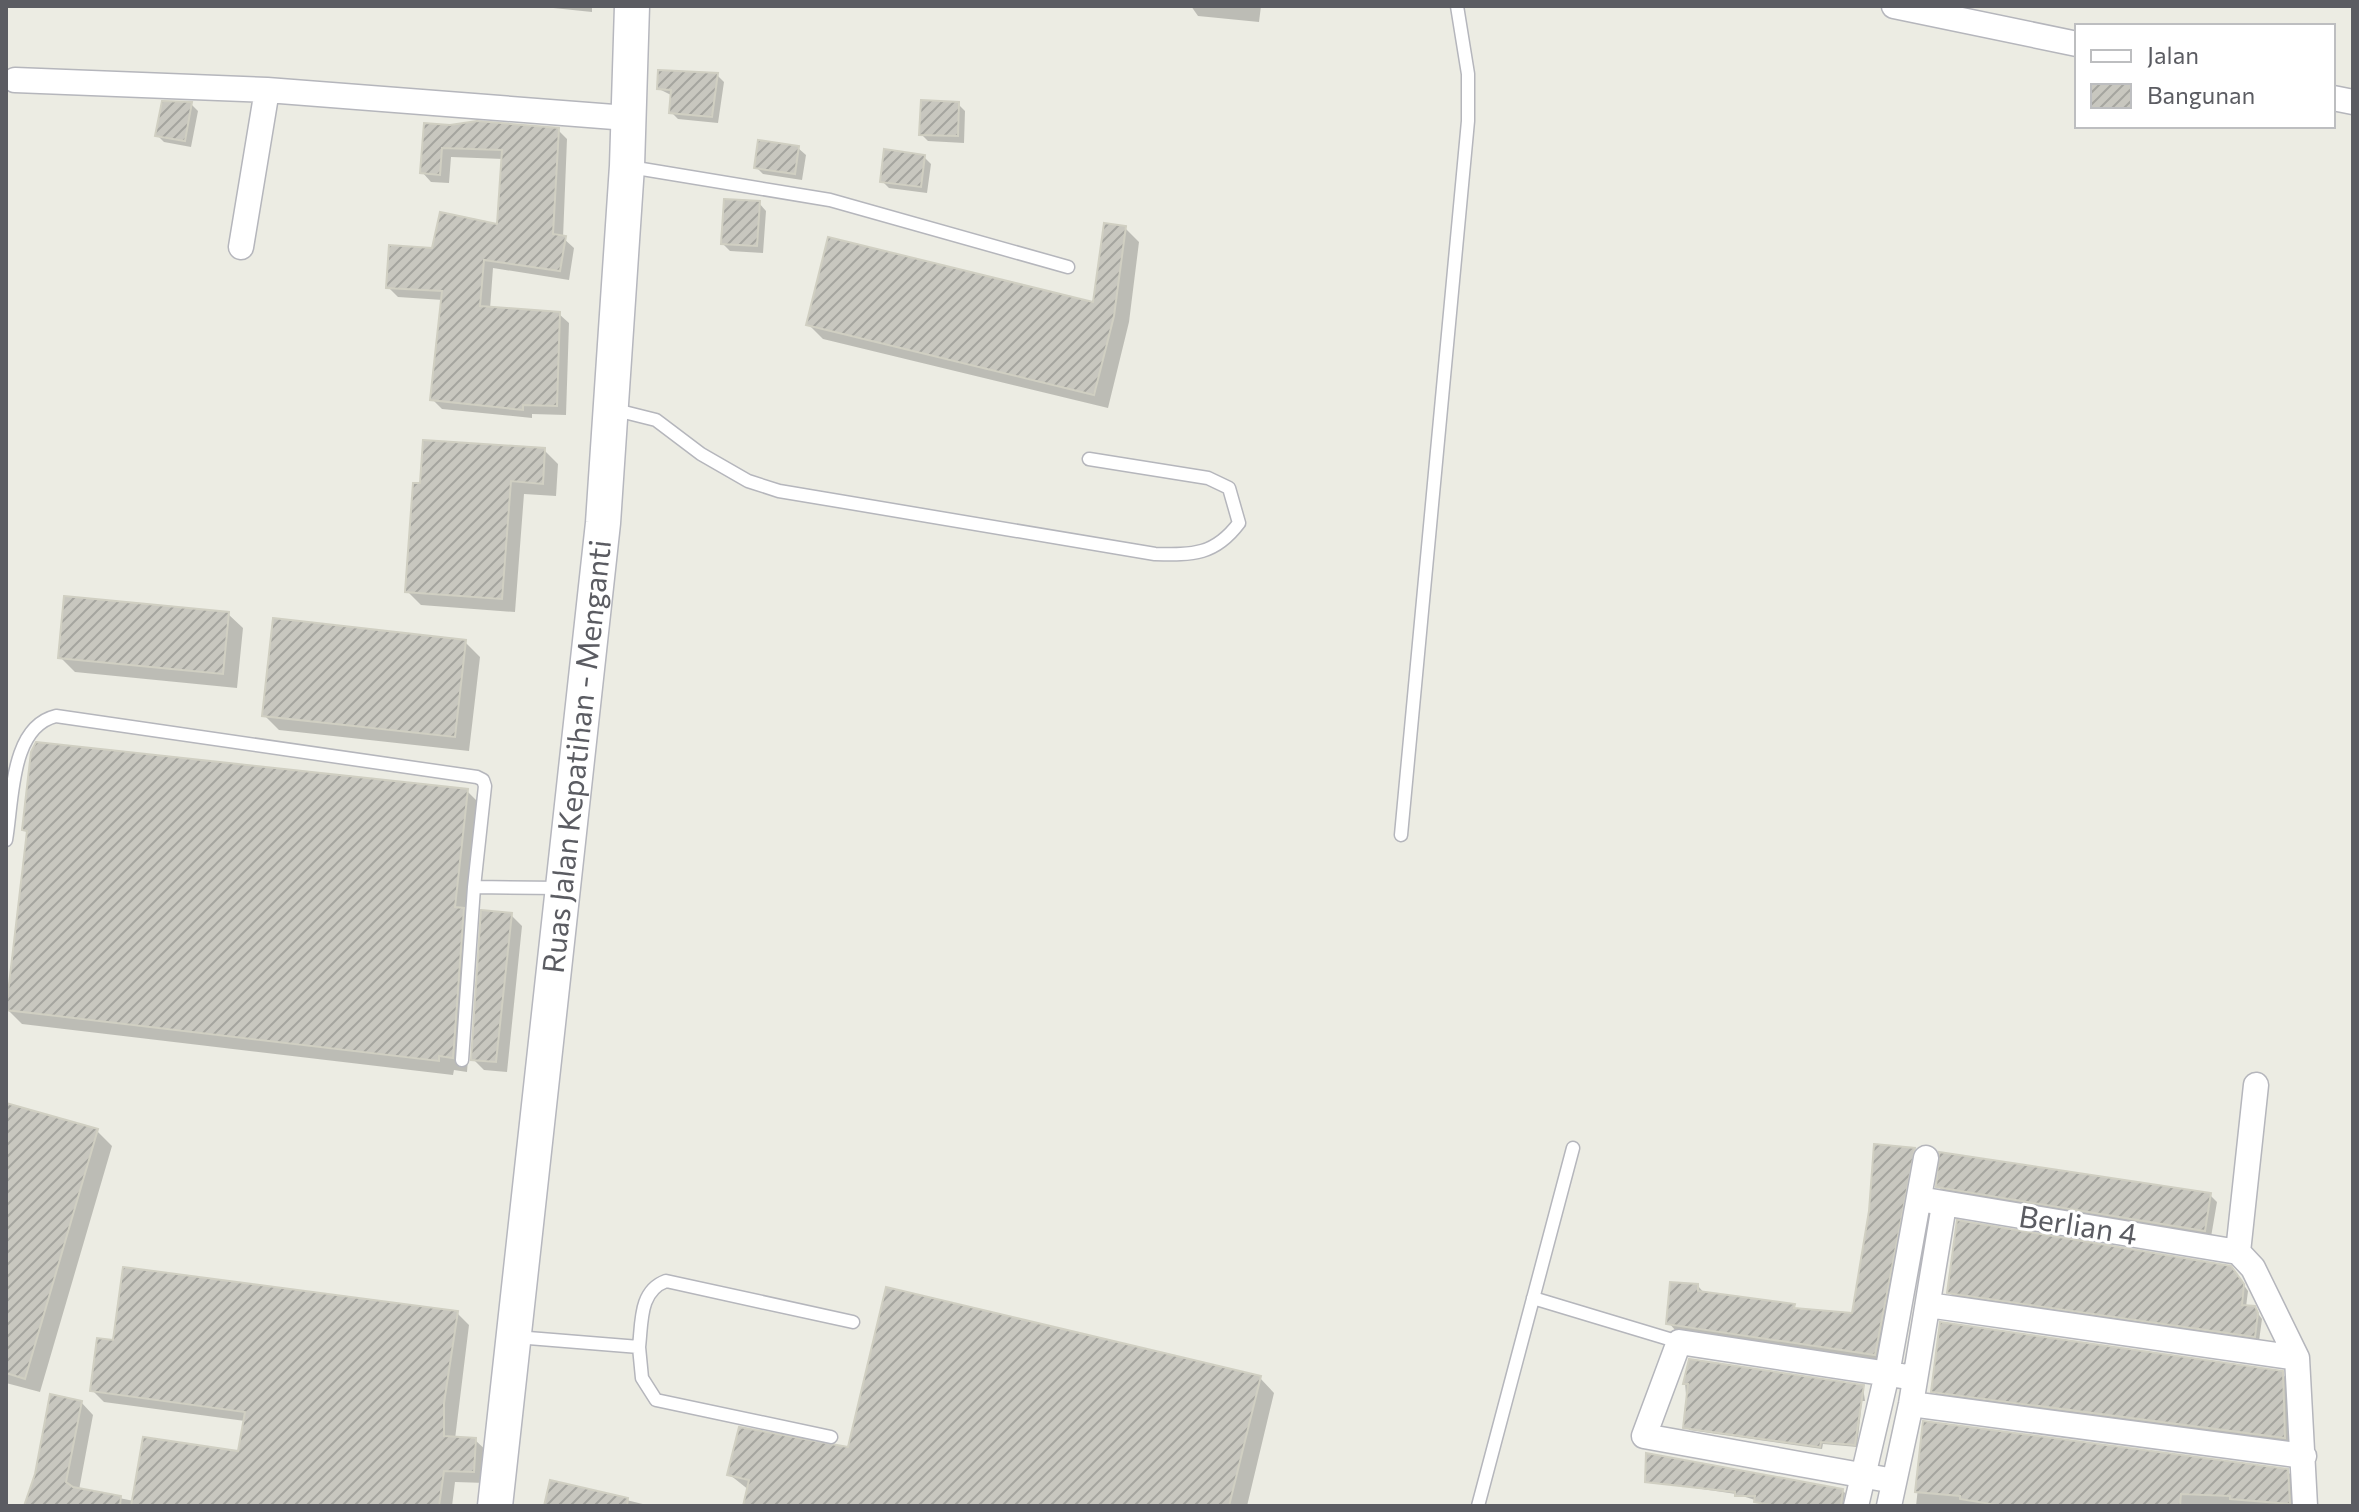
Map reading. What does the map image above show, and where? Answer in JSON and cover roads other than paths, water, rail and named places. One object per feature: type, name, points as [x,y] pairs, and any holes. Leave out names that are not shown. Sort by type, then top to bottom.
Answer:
[{"type":"main road","name":"Ruas Jalan Kepatihan - Menganti","points":[[495,1506],[603,523],[627,166],[632,6]]},
{"type":"street","points":[[1894,6],[1934,10],[2075,44]]},
{"type":"street","points":[[15,80],[267,90],[627,118]]},
{"type":"street","points":[[241,247],[267,90]]},
{"type":"street","points":[[2256,1085],[2238,1252],[2253,1268],[2297,1358],[2305,1506]]},
{"type":"street","points":[[1856,1506],[1887,1374],[1926,1158]]},
{"type":"street","name":"Berlian 4","points":[[1919,1199],[2238,1252]]},
{"type":"street","points":[[1889,1506],[1911,1404],[1944,1205]]},
{"type":"street","points":[[1928,1305],[2297,1358]]},
{"type":"street","points":[[1894,1481],[1644,1436],[1679,1342],[1915,1378]]},
{"type":"street","points":[[1911,1404],[2304,1456]]},
{"type":"lane","points":[[1401,835],[1468,121],[1468,74],[1457,6]]},
{"type":"lane","points":[[627,166],[830,200],[1068,267]]},
{"type":"lane","points":[[609,408],[656,420],[701,454],[748,481],[779,491],[1155,554],[1208,550],[1225,542],[1239,523],[1229,488],[1208,478],[1089,459]]},
{"type":"lane","points":[[6,840],[22,748],[29,730],[41,720],[56,716],[477,777],[483,780],[485,786],[474,887],[462,1060]]},
{"type":"lane","points":[[474,887],[562,888]]},
{"type":"lane","points":[[1478,1506],[1573,1148]]},
{"type":"lane","points":[[831,1437],[656,1400],[642,1378],[639,1347],[647,1295],[654,1285],[666,1281],[853,1322]]},
{"type":"lane","points":[[1533,1298],[1679,1342]]},
{"type":"lane","points":[[513,1337],[639,1347]]}]
